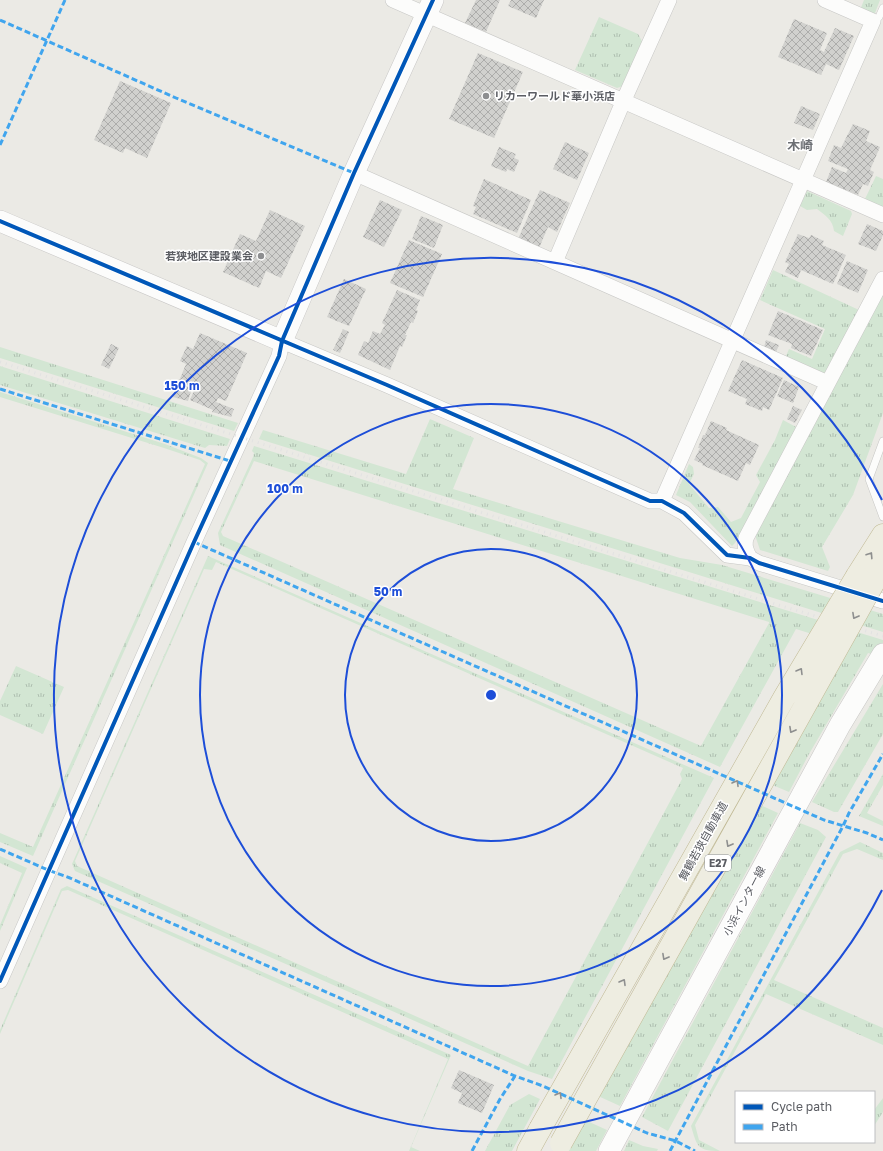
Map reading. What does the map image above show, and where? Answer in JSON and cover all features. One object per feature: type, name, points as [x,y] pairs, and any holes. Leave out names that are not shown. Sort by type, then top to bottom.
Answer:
[{"type":"highway","name":"舞鶴若狭自動車道","points":[[557,1151],[874,581],[883,535]]},
{"type":"highway","name":"舞鶴若狭自動車道","points":[[528,1151],[784,698],[874,581]]},
{"type":"street","points":[[393,0],[430,7],[624,102],[883,215]]},
{"type":"street","points":[[555,262],[669,0]]},
{"type":"street","points":[[662,501],[873,21],[825,0]]},
{"type":"street","points":[[0,981],[278,356],[282,341],[354,173],[430,7]]},
{"type":"street","points":[[354,173],[828,383]]},
{"type":"street","points":[[0,221],[394,388],[650,501],[662,501],[684,513],[727,555],[750,558],[759,563],[874,581]]},
{"type":"street","points":[[750,558],[746,551],[746,538],[883,279]]},
{"type":"street","name":"小浜インター線","points":[[609,1151],[840,725],[883,654]]},
{"type":"lane","points":[[873,21],[879,17],[883,8]]},
{"type":"lane","points":[[883,441],[869,479],[883,517]]},
{"type":"green space","points":[[864,0],[880,0],[875,13],[870,14],[860,10]]},
{"type":"green space","points":[[599,17],[638,34],[643,43],[623,86],[617,88],[575,70]]},
{"type":"green space","points":[[876,176],[883,179],[883,207],[865,199]]},
{"type":"green space","points":[[807,191],[851,211],[852,214],[843,236],[834,231],[830,221],[817,209],[807,210],[800,206]]},
{"type":"green space","points":[[773,270],[859,310],[826,372],[823,373],[786,356],[789,349],[812,359],[825,329],[760,300]]},
{"type":"green space","points":[[883,293],[883,413],[853,495],[822,547],[830,567],[828,571],[760,550],[755,535]]},
{"type":"green space","points":[[0,347],[238,423],[234,431],[0,358]]},
{"type":"green space","points":[[0,366],[230,439],[227,446],[209,445],[205,448],[0,385]]},
{"type":"green space","points":[[0,392],[165,444],[201,458],[208,463],[33,856],[0,842],[0,833],[33,847],[205,464],[200,460],[164,448],[0,397]]},
{"type":"green space","points":[[430,419],[474,438],[453,489],[680,558],[722,565],[883,614],[883,632],[259,439],[263,430],[406,474]]},
{"type":"green space","points":[[783,420],[798,428],[732,546],[690,502],[676,495],[689,464],[693,467],[694,474],[689,484],[709,508],[718,507],[731,522],[741,518],[760,482],[756,475],[775,440]]},
{"type":"green space","points":[[254,446],[883,640],[883,657],[868,653],[809,754],[789,792],[770,784],[847,645],[796,629],[720,767],[220,545],[218,533],[253,457],[254,453],[252,451]],"holes":[[[254,461],[769,622],[701,746],[223,536],[221,532]]]},
{"type":"green space","points":[[208,556],[714,778],[552,1079],[528,1071],[75,871],[72,864]],"holes":[[[216,562],[683,768],[680,774],[682,779],[528,1066],[77,866],[75,861],[204,569],[212,570]]]},
{"type":"green space","points":[[16,666],[64,687],[43,734],[0,715],[0,701]]},
{"type":"green space","points":[[883,684],[883,734],[838,812],[834,812],[812,802]]},
{"type":"green space","points":[[883,774],[883,785],[867,813],[883,821],[883,826],[859,816]]},
{"type":"green space","points":[[758,804],[778,813],[620,1106],[598,1096]]},
{"type":"green space","points":[[800,823],[818,830],[826,837],[668,1131],[642,1117]]},
{"type":"green space","points":[[860,842],[883,853],[883,860],[857,849],[843,854],[774,980],[883,1028],[883,1045],[766,994],[695,1125],[699,1140],[720,1151],[712,1151],[702,1148],[697,1143],[691,1126],[840,852]]},
{"type":"green space","points":[[0,856],[27,868],[0,931],[0,925],[22,873],[0,863]]},
{"type":"green space","points":[[67,886],[451,1055],[411,1147],[420,1151],[409,1151],[448,1059],[68,890],[62,891],[0,1034],[0,1030],[61,889]]},
{"type":"green space","points":[[529,1094],[540,1099],[512,1151],[485,1151],[510,1105]]},
{"type":"green space","points":[[883,1098],[883,1112],[875,1124],[875,1109]]},
{"type":"green space","points":[[585,1120],[607,1130],[596,1151],[568,1151]]},
{"type":"green space","points":[[629,1140],[643,1146],[658,1149],[657,1151],[624,1151]]},
{"type":"building","points":[[476,0],[500,0],[486,32],[465,23]]},
{"type":"building","points":[[511,0],[544,0],[536,18],[508,6]]},
{"type":"building","points":[[794,19],[827,33],[820,50],[824,52],[835,28],[854,36],[839,70],[826,64],[821,75],[778,57]]},
{"type":"building","name":"リカーワールド華小浜店","points":[[478,53],[523,72],[494,138],[449,119]]},
{"type":"building","points":[[120,81],[171,103],[147,158],[125,148],[123,153],[94,140]]},
{"type":"building","points":[[801,106],[820,114],[813,130],[794,123]]},
{"type":"building","points":[[853,124],[870,131],[866,141],[880,147],[870,170],[874,172],[868,186],[863,184],[858,195],[826,182],[832,167],[846,173],[848,169],[828,161],[834,145],[841,148]]},
{"type":"building","points":[[565,142],[589,153],[577,180],[553,169]]},
{"type":"building","points":[[499,147],[516,154],[514,158],[519,160],[514,172],[507,169],[506,172],[491,166]]},
{"type":"building","points":[[484,179],[531,200],[517,233],[473,214],[476,207],[473,206]]},
{"type":"building","points":[[540,190],[570,203],[557,232],[548,227],[539,248],[518,239]]},
{"type":"building","points":[[380,200],[402,210],[384,247],[363,237]]},
{"type":"building","name":"若狭地区建設業会","points":[[270,210],[305,226],[281,278],[266,271],[259,288],[223,272],[240,234],[256,241]]},
{"type":"building","points":[[421,216],[443,225],[434,248],[412,239]]},
{"type":"building","points":[[867,224],[883,231],[883,235],[876,251],[858,244]]},
{"type":"building","points":[[798,234],[809,238],[811,235],[824,241],[822,245],[846,255],[833,284],[801,270],[798,278],[785,272],[789,264],[785,262]]},
{"type":"building","points":[[409,240],[442,254],[423,297],[390,283]]},
{"type":"building","points":[[847,261],[868,270],[858,293],[837,284]]},
{"type":"building","points":[[344,279],[366,289],[349,326],[327,317]]},
{"type":"building","points":[[397,290],[420,300],[416,310],[418,311],[413,323],[411,322],[405,335],[407,335],[402,347],[400,346],[390,370],[358,355],[364,341],[368,343],[373,331],[380,334],[385,325],[382,323]]},
{"type":"building","points":[[778,311],[823,330],[811,356],[791,348],[792,344],[768,335]]},
{"type":"building","points":[[343,329],[349,332],[340,353],[333,350]]},
{"type":"building","points":[[200,333],[247,353],[226,401],[218,398],[216,402],[234,409],[231,417],[212,412],[213,410],[190,400],[195,388],[179,381],[186,364],[180,361],[187,346],[193,349]]},
{"type":"building","points":[[766,340],[779,345],[776,352],[764,347]]},
{"type":"building","points":[[111,344],[119,348],[109,369],[101,365]]},
{"type":"building","points":[[742,360],[783,378],[769,410],[763,407],[762,411],[745,404],[747,399],[728,391]]},
{"type":"building","points":[[784,380],[799,387],[793,403],[777,396]]},
{"type":"building","points":[[177,383],[192,388],[188,401],[173,397]]},
{"type":"building","points":[[793,406],[802,410],[795,423],[787,419]]},
{"type":"building","points":[[711,421],[727,428],[726,430],[759,445],[750,465],[746,463],[738,481],[694,460],[700,448],[698,448],[703,435],[705,435]]},
{"type":"building","points":[[459,1070],[494,1085],[482,1113],[458,1103],[462,1093],[451,1088]]},
{"type":"railway","points":[[0,362],[778,605],[883,636]]},
{"type":"marked path","points":[[0,145],[65,0]]},
{"type":"marked path","points":[[0,20],[176,98],[354,173]]},
{"type":"marked path","points":[[0,389],[230,461]]},
{"type":"marked path","points":[[194,542],[824,820],[867,833],[883,840]]},
{"type":"marked path","points":[[670,1151],[849,813],[883,754]]},
{"type":"marked path","points":[[0,849],[70,878],[515,1076],[543,1086],[647,1133],[676,1141],[695,1151]]},
{"type":"marked path","points":[[472,1151],[500,1099],[515,1076]]},
{"type":"cycle path","points":[[0,981],[194,542],[279,356],[282,341],[354,173],[433,0]]},
{"type":"cycle path","points":[[0,221],[387,385],[650,501],[662,501],[684,513],[727,555],[750,558],[759,563],[883,601]]},
{"type":"place","name":"リカーワールド華小浜店","points":[[486,96]]},
{"type":"place","name":"若狭地区建設業会","points":[[261,256]]},
{"type":"district","name":"木崎","points":[[800,145]]}]
